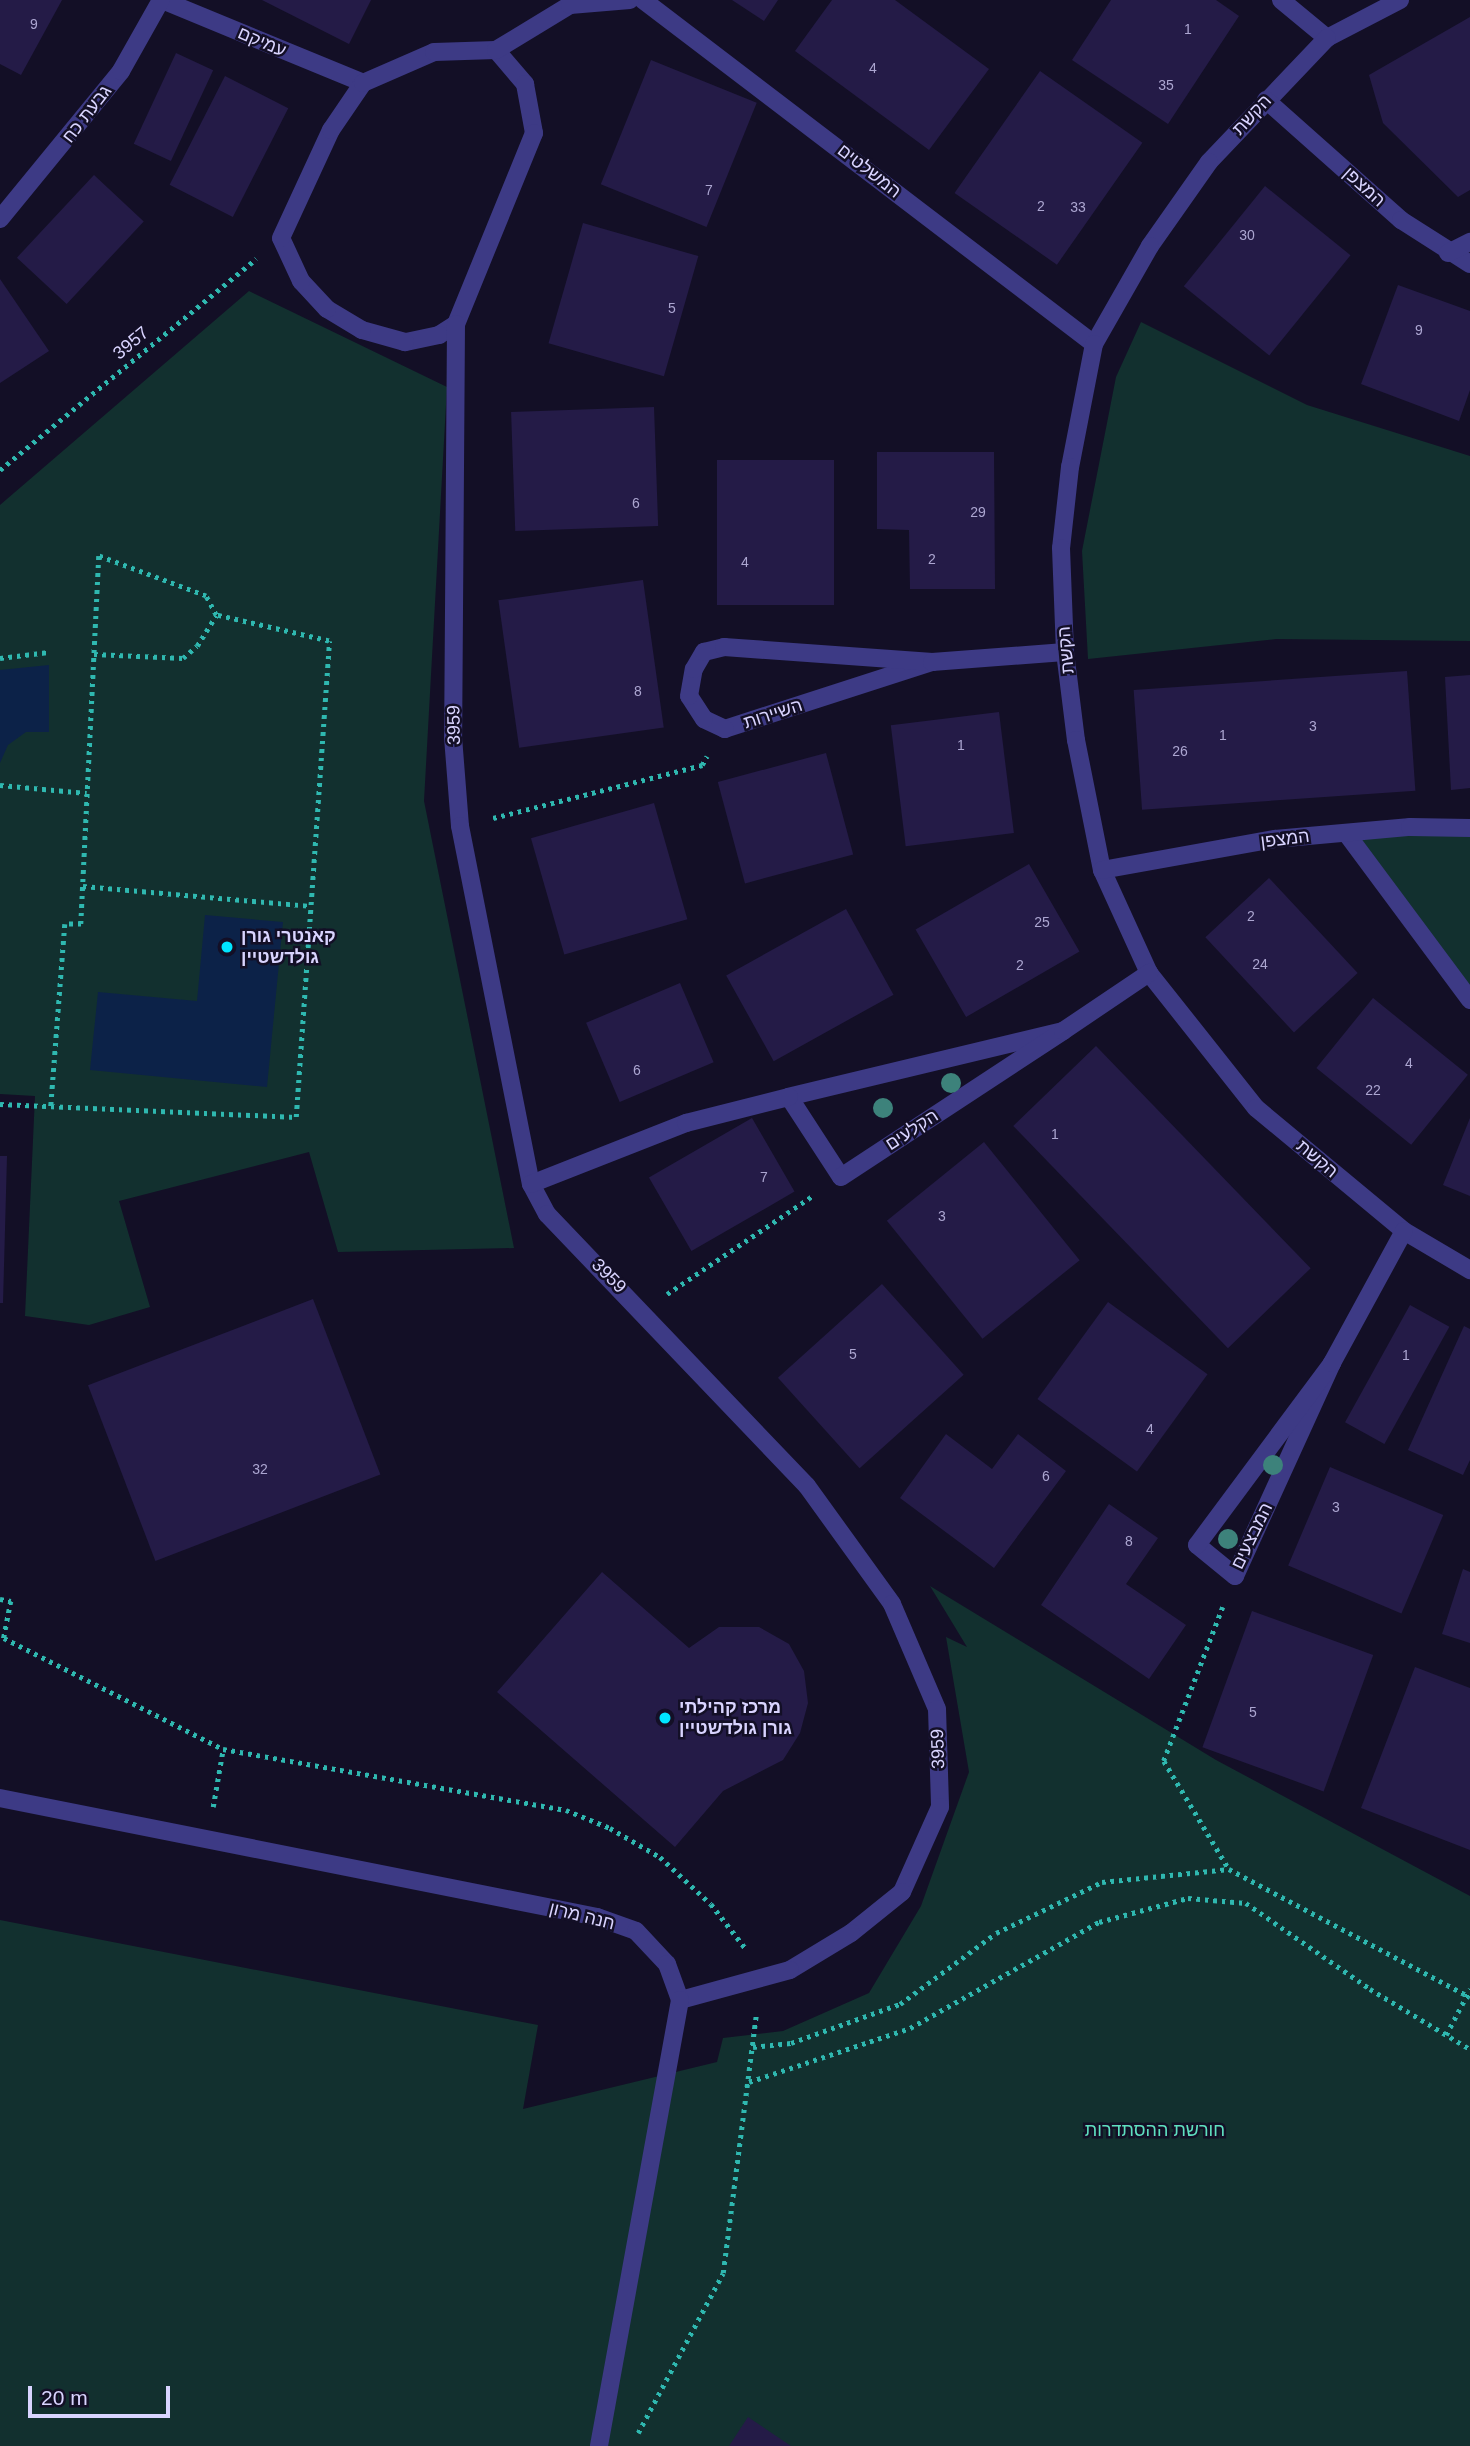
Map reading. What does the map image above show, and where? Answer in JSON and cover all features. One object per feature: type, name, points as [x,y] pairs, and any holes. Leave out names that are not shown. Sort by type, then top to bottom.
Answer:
[{"type":"street","name":"עמיקם","points":[[162,0],[363,83]]},
{"type":"street","name":"גבעת כח","points":[[0,219],[121,71],[162,0]]},
{"type":"street","points":[[496,50],[525,83],[534,133],[456,324],[439,335],[405,342],[362,330],[327,309],[301,281],[281,238],[331,130],[363,83],[434,52],[496,50],[570,5],[630,0]]},
{"type":"street","name":"המשלטים","points":[[643,0],[1094,344]]},
{"type":"street","points":[[1281,0],[1327,38]]},
{"type":"street","name":"הקשת","points":[[1400,0],[1327,38],[1266,100],[1187,194],[1150,246],[1094,344],[1070,467],[1061,548],[1065,652],[1076,740],[1102,870],[1149,973],[1256,1108],[1404,1231],[1470,1270]]},
{"type":"street","name":"המצפן","points":[[1266,100],[1401,220],[1448,253],[1470,264]]},
{"type":"street","points":[[1448,253],[1470,242]]},
{"type":"street","name":"3959","points":[[456,324],[453,737],[460,826],[531,1184],[547,1214],[643,1310],[807,1486],[891,1604],[937,1709],[940,1807],[902,1892],[851,1933],[790,1970],[680,2000]]},
{"type":"street","name":"השיירות","points":[[932,662],[725,729],[704,719],[689,696],[694,669],[704,652],[724,647],[932,662],[1065,652]]},
{"type":"street","name":"המצפן","points":[[1102,870],[1275,839],[1470,828]]},
{"type":"street","points":[[1346,833],[1470,1000]]},
{"type":"street","name":"הקלעים","points":[[841,1177],[1149,973]]},
{"type":"street","name":"הקלעים","points":[[531,1184],[686,1123],[1063,1031]]},
{"type":"street","points":[[789,1097],[841,1177]]},
{"type":"street","name":"המבצעים","points":[[1332,1363],[1197,1545],[1235,1576],[1332,1363],[1404,1231]]},
{"type":"street","name":"חנה מרון","points":[[0,1798],[597,1917],[636,1931],[667,1964],[680,2000]]},
{"type":"street","points":[[599,2446],[680,2000]]},
{"type":"path","name":"3957","points":[[0,470],[281,238]]},
{"type":"path","points":[[0,1104],[296,1117],[329,641],[216,615],[206,596],[99,556],[81,925],[65,924],[51,1106]]},
{"type":"path","points":[[94,654],[183,658],[216,615]]},
{"type":"path","points":[[0,659],[49,652]]},
{"type":"path","points":[[460,826],[702,765],[725,729]]},
{"type":"path","points":[[0,785],[87,793]]},
{"type":"path","points":[[83,886],[310,906]]},
{"type":"path","points":[[643,1310],[841,1177]]},
{"type":"path","points":[[1235,1576],[1164,1761],[1229,1869],[1468,1996]]},
{"type":"path","points":[[0,1599],[10,1601],[2,1638],[222,1749],[566,1810],[610,1828],[660,1857],[711,1904],[747,1951],[759,1978],[749,2082],[723,2273],[631,2446]]},
{"type":"path","points":[[207,1839],[222,1749]]},
{"type":"path","points":[[753,2047],[791,2043],[900,2004],[996,1933],[1102,1882],[1229,1869]]},
{"type":"path","points":[[749,2082],[910,2028],[1099,1922],[1188,1898],[1246,1903],[1470,2049]]},
{"type":"path","points":[[1446,2035],[1470,1989]]},
{"type":"green space","name":"קאנטרי גורן גולדשטיין","points":[[249,291],[447,387],[424,801],[514,1248],[338,1252],[309,1152],[119,1201],[150,1307],[89,1325],[25,1316],[35,1096],[0,1094],[0,505]]},
{"type":"green space","points":[[1141,322],[1307,405],[1470,456],[1470,641],[1276,639],[1088,659],[1082,551],[1116,377]]},
{"type":"green space","points":[[1470,828],[1470,1000],[1346,833]]},
{"type":"green space","name":"חורשת ההסתדרות","points":[[930,1586],[1216,1760],[1470,1896],[1470,2446],[0,2446],[0,1920],[538,2025],[523,2109],[717,2062],[723,2038],[783,2031],[869,1993],[921,1906],[969,1772],[946,1637],[967,1647]]},
{"type":"water","points":[[49,665],[49,732],[26,732],[8,745],[0,763],[0,670]]},
{"type":"water","points":[[205,915],[283,922],[267,1087],[90,1070],[98,992],[197,1001]]},
{"type":"building","points":[[0,0],[62,0],[21,75],[0,64]]},
{"type":"building","points":[[262,0],[371,0],[349,44]]},
{"type":"building","points":[[732,0],[778,0],[764,21]]},
{"type":"building","points":[[832,0],[895,0],[989,69],[929,150],[795,51]]},
{"type":"building","points":[[1111,0],[1216,0],[1239,16],[1168,124],[1072,60]]},
{"type":"building","points":[[1470,17],[1470,190],[1458,197],[1383,123],[1369,75]]},
{"type":"building","points":[[176,53],[213,70],[171,161],[134,144]]},
{"type":"building","points":[[651,60],[757,103],[707,227],[601,184]]},
{"type":"building","points":[[1040,71],[1142,143],[1057,265],[955,193]]},
{"type":"building","points":[[225,76],[288,108],[233,217],[170,185]]},
{"type":"building","points":[[94,175],[144,221],[67,304],[17,258]]},
{"type":"building","points":[[1265,186],[1350,255],[1269,355],[1184,286]]},
{"type":"building","points":[[583,223],[698,256],[664,376],[549,343]]},
{"type":"building","points":[[0,279],[49,351],[0,383]]},
{"type":"building","points":[[1398,285],[1470,311],[1470,390],[1459,421],[1361,384]]},
{"type":"building","points":[[654,407],[658,526],[515,531],[511,412]]},
{"type":"building","points":[[877,452],[994,452],[995,589],[910,589],[909,530],[877,529]]},
{"type":"building","points":[[717,460],[834,460],[834,605],[717,605]]},
{"type":"building","points":[[643,580],[664,728],[519,748],[498,600]]},
{"type":"building","points":[[1407,671],[1415,791],[1142,810],[1134,690]]},
{"type":"building","points":[[1470,675],[1470,788],[1451,790],[1445,677]]},
{"type":"building","points":[[999,712],[1014,833],[906,846],[891,725]]},
{"type":"building","points":[[826,753],[853,854],[745,883],[718,782]]},
{"type":"building","points":[[654,803],[687,919],[564,955],[531,838]]},
{"type":"building","points":[[1029,864],[1080,951],[966,1017],[916,930]]},
{"type":"building","points":[[1269,878],[1358,973],[1294,1032],[1205,937]]},
{"type":"building","points":[[846,909],[894,995],[774,1061],[726,975]]},
{"type":"building","points":[[680,983],[714,1062],[620,1102],[586,1023]]},
{"type":"building","points":[[1373,998],[1468,1075],[1411,1145],[1316,1068]]},
{"type":"building","points":[[1096,1046],[1311,1268],[1228,1348],[1013,1126]]},
{"type":"building","points":[[752,1118],[795,1192],[691,1251],[649,1178]]},
{"type":"building","points":[[1470,1118],[1470,1196],[1443,1185]]},
{"type":"building","points":[[984,1142],[1080,1260],[983,1339],[887,1221]]},
{"type":"building","points":[[0,1156],[7,1156],[3,1303],[0,1303]]},
{"type":"building","points":[[882,1284],[964,1375],[860,1468],[778,1378]]},
{"type":"building","points":[[313,1299],[380,1475],[155,1561],[88,1385]]},
{"type":"building","points":[[1108,1302],[1208,1374],[1137,1471],[1037,1399]]},
{"type":"building","points":[[1410,1305],[1449,1327],[1384,1444],[1345,1422]]},
{"type":"building","points":[[1464,1326],[1470,1329],[1470,1460],[1463,1475],[1408,1450]]},
{"type":"building","points":[[946,1434],[992,1469],[1018,1434],[1066,1471],[994,1568],[900,1498]]},
{"type":"building","points":[[1330,1467],[1443,1515],[1401,1614],[1288,1565]]},
{"type":"building","points":[[1109,1504],[1158,1538],[1126,1584],[1186,1625],[1149,1679],[1041,1605]]},
{"type":"building","points":[[1463,1569],[1470,1572],[1470,1643],[1442,1634]]},
{"type":"building","name":"מרכז קהילתי גורן גולדשטיין","points":[[602,1572],[689,1648],[719,1627],[759,1627],[789,1644],[804,1671],[808,1703],[800,1733],[783,1760],[723,1791],[675,1847],[497,1692]]},
{"type":"building","points":[[1252,1611],[1373,1655],[1324,1791],[1202,1747]]},
{"type":"building","points":[[1415,1667],[1470,1688],[1470,1850],[1361,1808]]},
{"type":"building","points":[[748,2417],[791,2446],[729,2446]]},
{"type":"place","name":"קאנטרי גורן גולדשטיין","points":[[227,947]]},
{"type":"place","name":"מרכז קהילתי גורן גולדשטיין","points":[[665,1718]]}]
